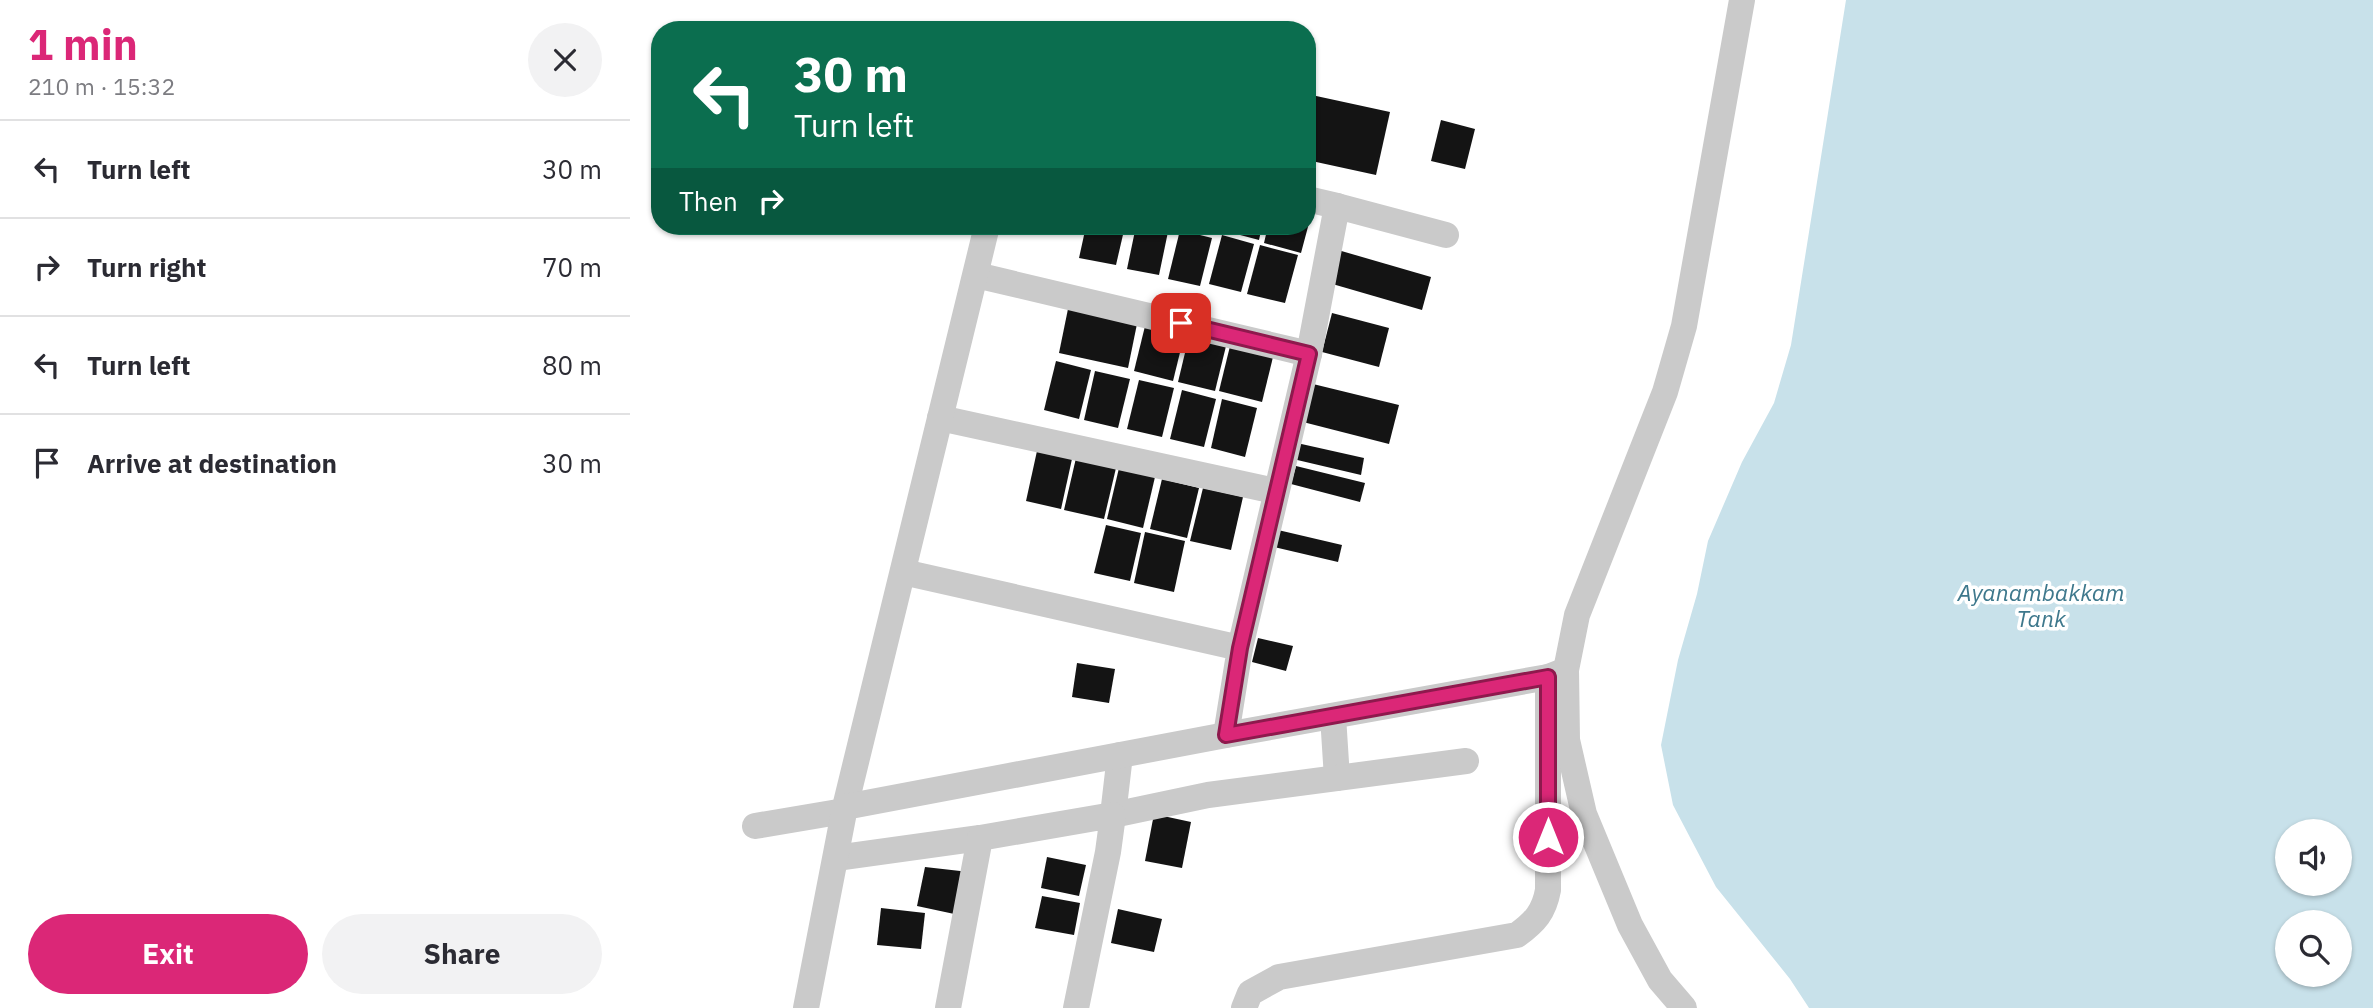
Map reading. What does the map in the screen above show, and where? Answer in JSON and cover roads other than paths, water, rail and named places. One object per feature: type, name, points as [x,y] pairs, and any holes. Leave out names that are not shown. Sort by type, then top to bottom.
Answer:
[{"type":"street","points":[[1244,1008],[1251,993],[1279,977],[1517,935],[1536,921],[1545,906],[1548,890],[1557,674],[1577,615],[1665,393],[1684,326],[1742,0]]},
{"type":"street","points":[[1316,201],[1446,235]]},
{"type":"street","points":[[1226,735],[1240,648],[1309,354],[1337,206]]},
{"type":"street","points":[[806,1008],[844,809],[985,235]]},
{"type":"street","points":[[976,275],[1309,354]]},
{"type":"street","points":[[940,418],[1275,491]]},
{"type":"street","points":[[903,572],[1240,648]]},
{"type":"street","points":[[755,826],[1557,674]]},
{"type":"street","points":[[1557,674],[1567,740],[1584,814],[1630,925],[1660,980],[1684,1008]]},
{"type":"street","points":[[1333,716],[1336,778]]},
{"type":"street","points":[[1076,1008],[1108,852],[1120,755]]},
{"type":"street","points":[[836,858],[980,838],[1208,795],[1466,761]]},
{"type":"street","points":[[948,1008],[980,838]]},
{"type":"water","name":"Ayanambakkam Tank","points":[[1846,0],[2373,0],[2373,1008],[1809,1008],[1790,979],[1716,887],[1673,805],[1661,745],[1678,660],[1697,594],[1708,541],[1742,462],[1774,403],[1791,345]]}]
